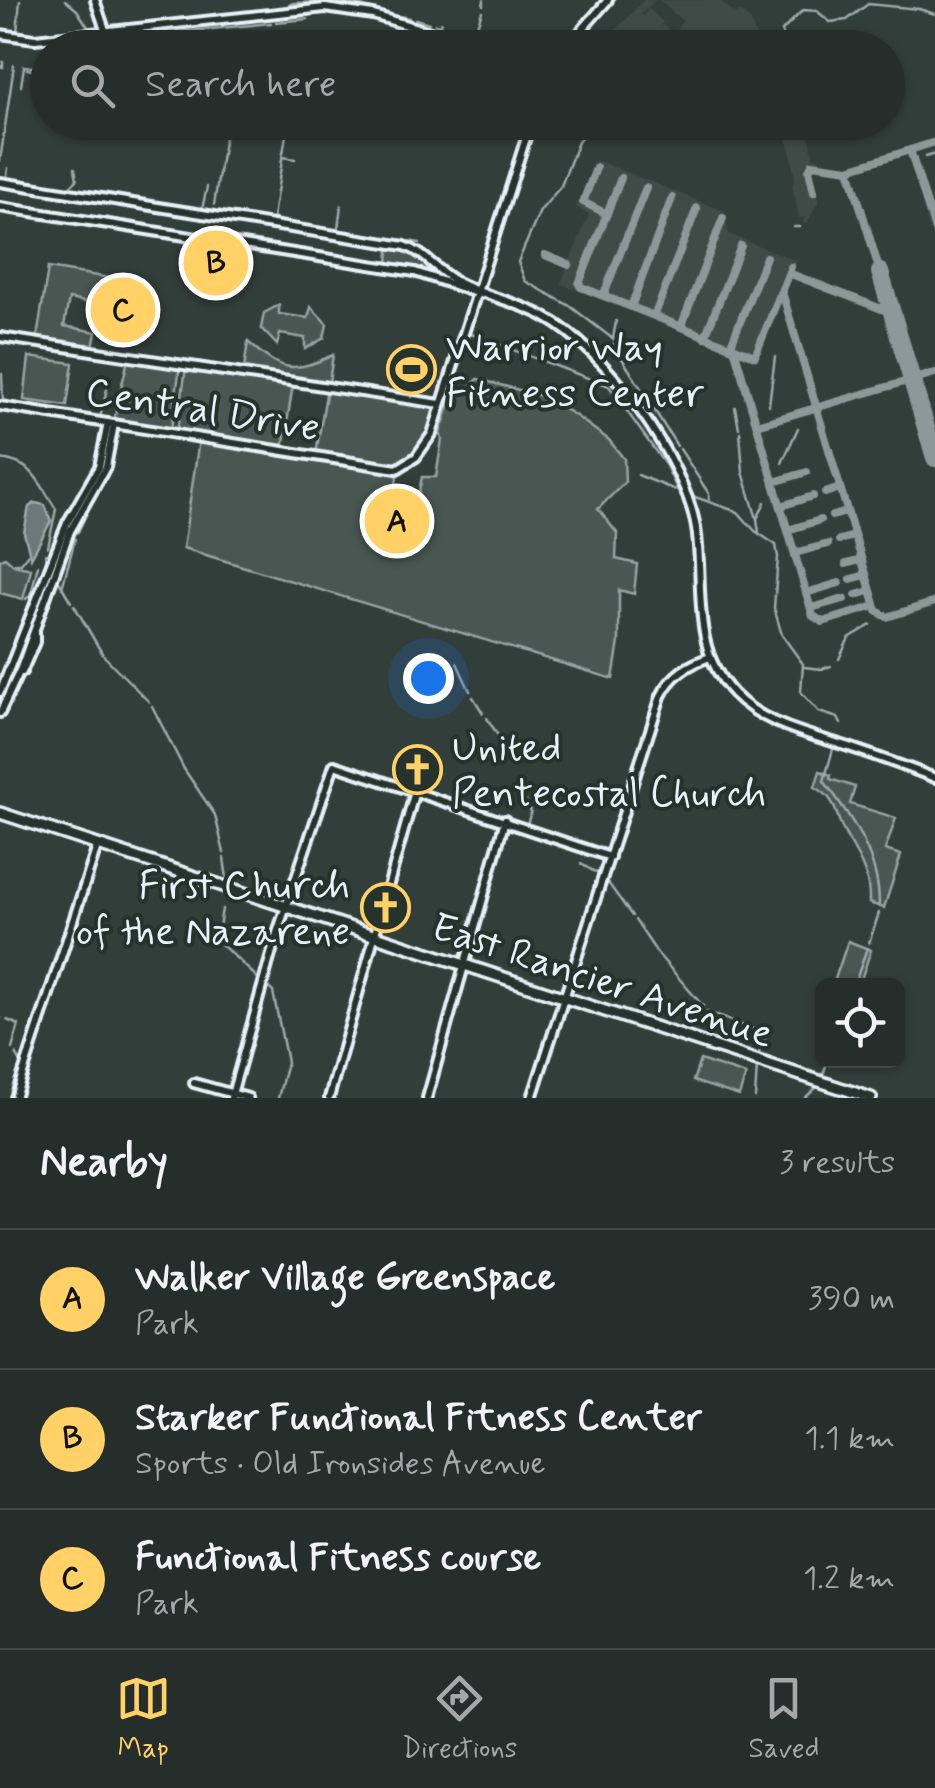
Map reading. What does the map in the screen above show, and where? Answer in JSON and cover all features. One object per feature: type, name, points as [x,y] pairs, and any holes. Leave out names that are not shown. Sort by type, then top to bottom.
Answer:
[{"type":"main road","name":"East Rancier Avenue","points":[[0,813],[871,1098]]},
{"type":"street","points":[[95,0],[105,30],[331,8],[423,30]]},
{"type":"street","points":[[581,30],[608,0]]},
{"type":"street","points":[[0,34],[30,37]]},
{"type":"street","points":[[0,337],[440,404],[480,292],[526,140]]},
{"type":"street","points":[[0,182],[398,245],[421,253],[457,282],[546,317],[590,350],[618,381],[673,464],[695,522],[702,626],[710,657],[733,693],[762,716],[935,774]]},
{"type":"street","points":[[0,207],[415,272],[480,292]]},
{"type":"street","name":"Central Drive","points":[[0,406],[397,469],[424,448],[440,404]]},
{"type":"street","points":[[0,713],[70,531],[106,467],[111,424]]},
{"type":"street","points":[[0,692],[67,524],[100,467],[111,424]]},
{"type":"street","points":[[532,1098],[661,696],[672,677],[710,657]]},
{"type":"street","points":[[232,1096],[285,908],[334,765],[610,856]]},
{"type":"street","points":[[329,1098],[415,791]]},
{"type":"street","points":[[428,1098],[505,820]]},
{"type":"street","points":[[15,1098],[97,847]]},
{"type":"street","points":[[194,1083],[248,1098]]},
{"type":"shaded area","points":[[644,0],[656,0],[641,14],[649,9],[663,22],[658,28],[663,25],[669,30],[616,30]]},
{"type":"shaded area","points":[[659,0],[719,0],[736,15],[740,11],[754,30],[677,30],[683,21]]},
{"type":"shaded area","points":[[788,140],[810,140],[814,157],[830,163],[829,169],[813,169],[819,201],[803,224],[792,184]]},
{"type":"shaded area","points":[[596,160],[724,211],[729,234],[797,261],[757,362],[561,284],[589,214],[576,207]]},
{"type":"shaded area","points":[[389,249],[414,252],[439,275],[388,265]]},
{"type":"shaded area","points":[[48,268],[140,283],[133,329],[98,324],[99,305],[69,299],[64,326],[96,332],[93,347],[37,338]]},
{"type":"shaded area","points":[[279,305],[279,314],[308,318],[311,307],[327,324],[324,338],[305,349],[305,338],[280,334],[277,345],[261,328],[264,313]]},
{"type":"shaded area","points":[[248,342],[269,359],[288,366],[307,365],[333,355],[329,382],[244,369]]},
{"type":"shaded area","points":[[29,357],[73,363],[67,406],[24,400]]},
{"type":"shaded area","points":[[128,358],[180,366],[171,430],[115,421]]},
{"type":"shaded area","points":[[186,367],[293,384],[283,449],[177,432]]},
{"type":"shaded area","points":[[478,379],[545,397],[609,440],[624,459],[625,482],[598,509],[617,533],[616,559],[637,564],[634,594],[619,590],[619,642],[613,679],[183,548],[199,440],[398,471],[394,497],[417,501],[422,477],[436,477],[440,433],[454,391],[471,386]]},
{"type":"shaded area","points":[[327,388],[438,408],[423,446],[413,456],[387,464],[358,462],[316,454]]},
{"type":"shaded area","points":[[35,503],[45,505],[51,521],[31,558],[24,533],[29,507]]},
{"type":"shaded area","points":[[5,557],[14,565],[31,569],[23,599],[0,593],[0,560]]},
{"type":"shaded area","points":[[820,771],[831,775],[830,779],[855,787],[850,804],[896,818],[885,850],[901,855],[884,908],[869,903],[868,883],[859,859],[832,802],[815,787]]},
{"type":"shaded area","points":[[848,941],[871,950],[861,978],[835,978]]},
{"type":"shaded area","points":[[700,1060],[746,1075],[739,1096],[693,1081]]},
{"type":"waterway","points":[[17,32],[20,0]]},
{"type":"waterway","points":[[65,0],[88,27]]},
{"type":"waterway","points":[[483,5],[484,0]]},
{"type":"waterway","points":[[283,8],[293,3],[328,2]]},
{"type":"waterway","points":[[335,4],[349,3],[391,14]]},
{"type":"waterway","points":[[783,30],[803,10],[817,11],[830,22],[847,20],[868,4],[935,14]]},
{"type":"waterway","points":[[476,29],[482,11]]},
{"type":"waterway","points":[[399,16],[409,18]]},
{"type":"waterway","points":[[276,22],[308,19]]},
{"type":"waterway","points":[[415,19],[429,23]]},
{"type":"waterway","points":[[435,24],[441,22]]},
{"type":"waterway","points":[[200,30],[271,23]]},
{"type":"waterway","points":[[0,66],[3,62]]},
{"type":"waterway","points":[[0,161],[14,65]]},
{"type":"waterway","points":[[21,86],[24,66],[30,67]]},
{"type":"waterway","points":[[214,205],[224,140]]},
{"type":"waterway","points":[[285,140],[273,217],[325,228]]},
{"type":"waterway","points":[[580,140],[561,186],[540,211],[518,262],[525,281],[570,306],[613,339],[616,321]]},
{"type":"waterway","points":[[925,157],[935,154]]},
{"type":"waterway","points":[[282,157],[295,159]]},
{"type":"waterway","points":[[7,176],[8,168]]},
{"type":"waterway","points":[[69,187],[77,180],[75,168]]},
{"type":"waterway","points":[[202,209],[207,187]]},
{"type":"waterway","points":[[338,229],[341,205]]},
{"type":"waterway","points":[[794,227],[800,227]]},
{"type":"waterway","points":[[336,230],[382,237]]},
{"type":"waterway","points":[[388,238],[420,243]]},
{"type":"waterway","points":[[471,334],[609,386],[666,466],[678,491]]},
{"type":"waterway","points":[[613,344],[677,446]]},
{"type":"waterway","points":[[769,405],[775,356]]},
{"type":"waterway","points":[[2,374],[3,403]]},
{"type":"waterway","points":[[100,418],[107,389]]},
{"type":"waterway","points":[[735,407],[739,428]]},
{"type":"waterway","points":[[782,463],[798,428]]},
{"type":"waterway","points":[[740,432],[743,472],[757,519]]},
{"type":"waterway","points":[[86,484],[101,436]]},
{"type":"waterway","points":[[680,449],[709,499]]},
{"type":"waterway","points":[[0,459],[28,469],[56,509],[48,547]]},
{"type":"waterway","points":[[638,475],[680,492]]},
{"type":"waterway","points":[[78,532],[97,491]]},
{"type":"waterway","points":[[695,497],[738,512],[755,531],[776,545],[774,608],[782,635],[803,664],[801,692],[819,712],[838,718],[841,724]]},
{"type":"waterway","points":[[759,533],[757,519],[765,502]]},
{"type":"waterway","points":[[62,588],[75,539]]},
{"type":"waterway","points":[[15,563],[21,563],[28,554]]},
{"type":"waterway","points":[[45,554],[46,561]]},
{"type":"waterway","points":[[26,599],[31,594],[38,565]]},
{"type":"waterway","points":[[57,578],[71,602]]},
{"type":"waterway","points":[[74,605],[103,655],[149,702]]},
{"type":"waterway","points":[[839,659],[849,638],[871,625]]},
{"type":"waterway","points":[[457,663],[470,691]]},
{"type":"waterway","points":[[804,667],[831,666]]},
{"type":"waterway","points":[[473,697],[483,713]]},
{"type":"waterway","points":[[152,706],[184,769],[215,815],[224,853]]},
{"type":"waterway","points":[[487,718],[499,737],[498,758]]},
{"type":"waterway","points":[[833,749],[824,781],[870,856],[879,907]]},
{"type":"waterway","points":[[518,782],[524,796]]},
{"type":"waterway","points":[[526,801],[531,812],[527,824]]},
{"type":"waterway","points":[[224,858],[228,886]]},
{"type":"waterway","points":[[581,864],[600,875]]},
{"type":"waterway","points":[[606,880],[632,916]]},
{"type":"waterway","points":[[222,909],[218,933],[221,944],[273,992],[287,1062],[278,1098]]},
{"type":"waterway","points":[[869,943],[879,913]]},
{"type":"waterway","points":[[635,920],[657,953],[703,1006]]},
{"type":"waterway","points":[[857,978],[867,948]]},
{"type":"waterway","points":[[707,1012],[763,1033],[759,1053]]},
{"type":"waterway","points":[[7,1020],[19,1025],[12,1049]]},
{"type":"waterway","points":[[16,1054],[22,1064],[16,1084]]},
{"type":"waterway","points":[[755,1098],[757,1066]]},
{"type":"waterway","points":[[822,1078],[825,1068]]},
{"type":"waterway","points":[[805,1098],[819,1085]]},
{"type":"taxiway","points":[[910,150],[935,142]]},
{"type":"taxiway","points":[[814,192],[809,170],[812,164],[849,169],[910,150],[935,230]]},
{"type":"taxiway","points":[[596,168],[583,202],[607,214]]},
{"type":"taxiway","points":[[849,169],[880,272]]},
{"type":"taxiway","points":[[621,178],[581,287],[755,356],[791,267]]},
{"type":"taxiway","points":[[604,294],[646,188]]},
{"type":"taxiway","points":[[631,307],[672,198]]},
{"type":"taxiway","points":[[655,314],[697,208]]},
{"type":"taxiway","points":[[681,327],[723,218]]},
{"type":"taxiway","points":[[705,337],[741,246]]},
{"type":"taxiway","points":[[545,255],[569,265]]},
{"type":"taxiway","points":[[730,347],[766,257]]},
{"type":"taxiway","points":[[791,274],[892,313]]},
{"type":"taxiway","points":[[782,292],[877,611],[887,617],[935,602]]},
{"type":"taxiway","points":[[734,348],[813,616],[823,622],[875,606]]},
{"type":"taxiway","points":[[757,425],[935,373]]},
{"type":"taxiway","points":[[774,482],[807,472]]},
{"type":"taxiway","points":[[825,493],[840,488]]},
{"type":"taxiway","points":[[781,506],[813,496]]},
{"type":"taxiway","points":[[832,516],[847,512]]},
{"type":"taxiway","points":[[788,530],[820,520]]},
{"type":"taxiway","points":[[839,540],[854,536]]},
{"type":"taxiway","points":[[795,553],[828,544]]},
{"type":"taxiway","points":[[846,564],[861,560]]},
{"type":"taxiway","points":[[851,579],[866,575]]},
{"type":"taxiway","points":[[806,593],[839,583]]},
{"type":"taxiway","points":[[856,595],[870,591]]},
{"type":"taxiway","points":[[811,608],[844,599]]},
{"type":"runway","points":[[880,272],[935,458]]},
{"type":"place","name":"Starker Functional Fitness Center","points":[[216,263]]},
{"type":"place","name":"Functional Fitness course","points":[[123,310]]},
{"type":"place","name":"Warrior Way Fitness Center","points":[[411,369]]},
{"type":"place","name":"Walker Village Greenspace","points":[[397,521]]},
{"type":"place","name":"United Pentecostal Church","points":[[417,769]]},
{"type":"place","name":"First Church of the Nazarene","points":[[385,907]]}]
